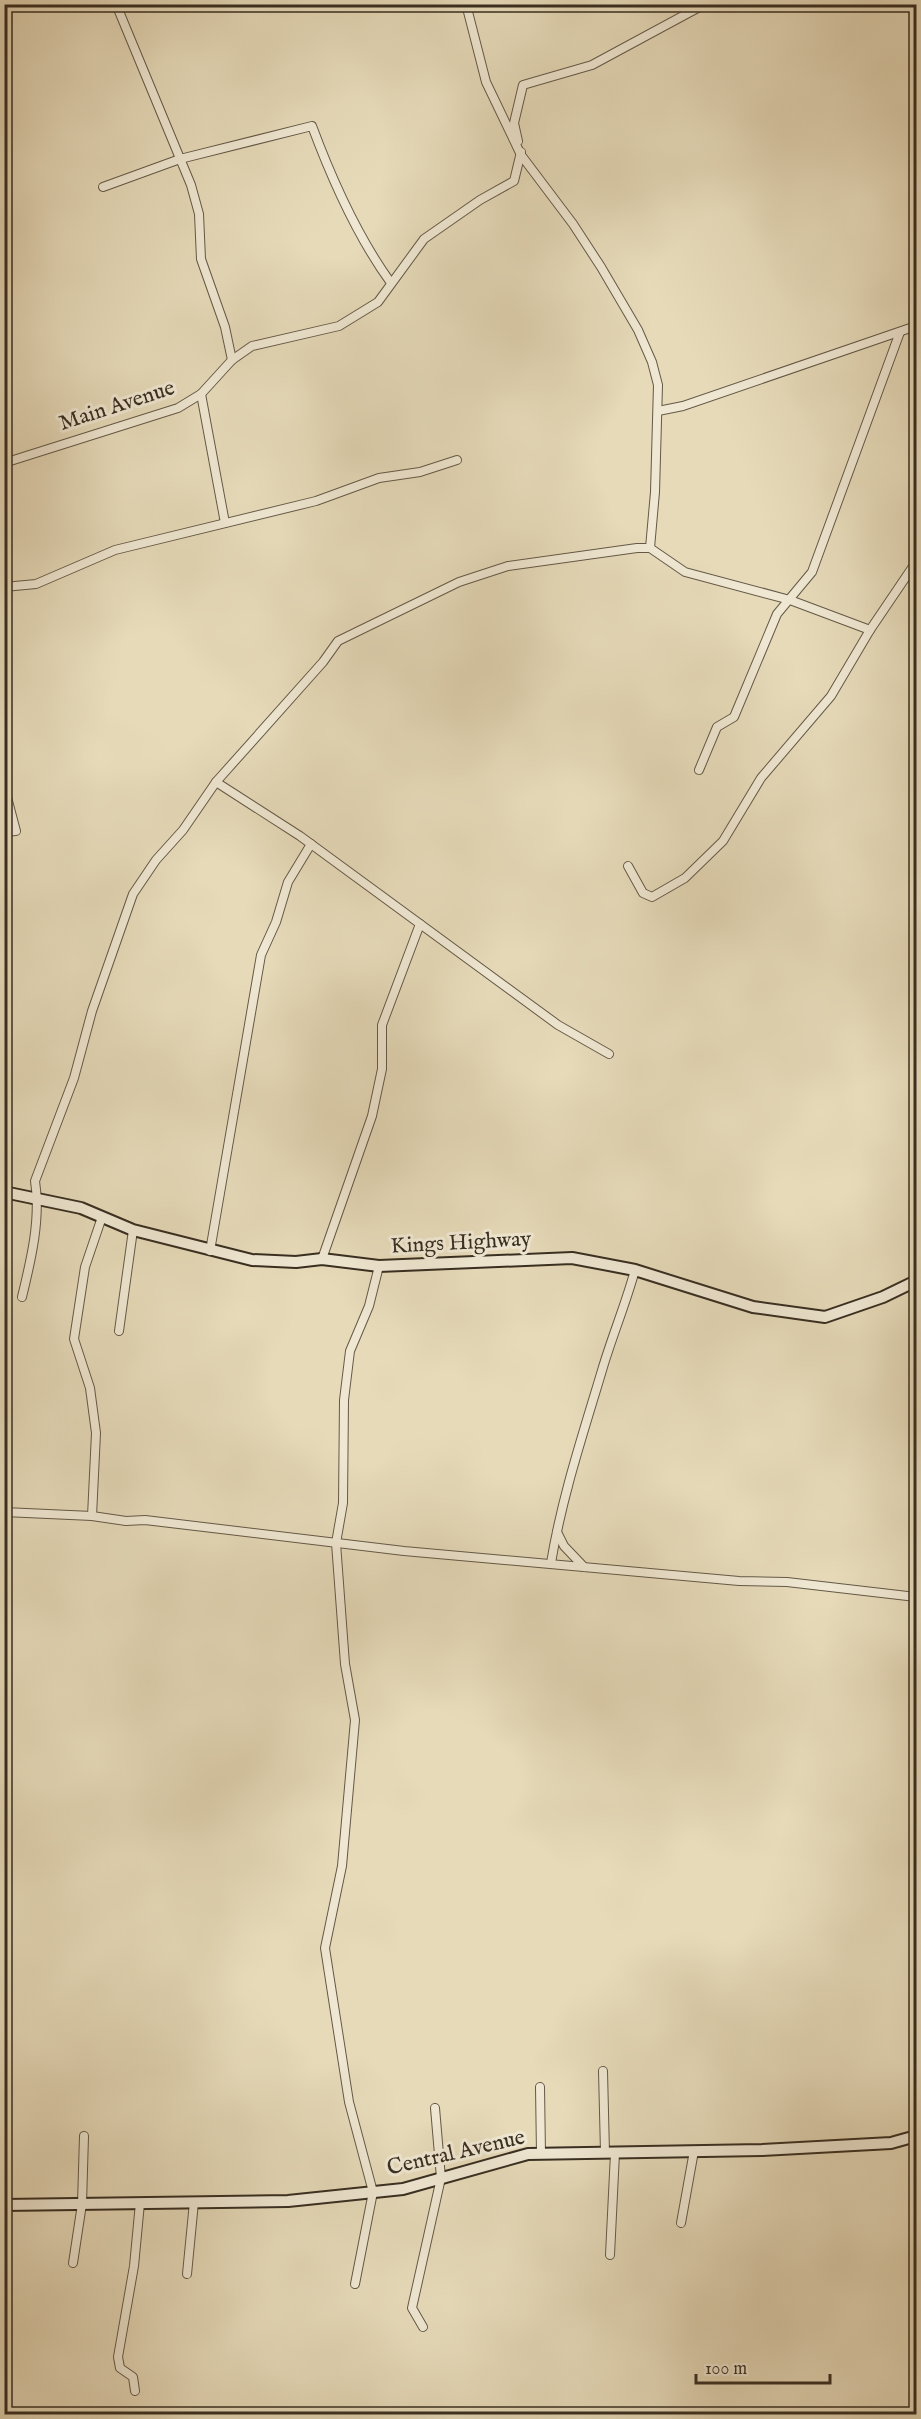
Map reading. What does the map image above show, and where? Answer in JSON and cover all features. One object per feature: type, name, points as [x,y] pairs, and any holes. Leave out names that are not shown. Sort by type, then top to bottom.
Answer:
[{"type":"street","points":[[116,4],[200,213],[201,260],[225,327],[232,360]]},
{"type":"street","points":[[466,4],[486,82],[522,154],[573,224],[638,330],[658,385],[656,492],[650,548]]},
{"type":"street","points":[[522,154],[514,123],[523,85],[592,64],[705,4]]},
{"type":"street","points":[[104,187],[180,159],[312,126],[330,172],[374,260],[392,283]]},
{"type":"street","name":"Main Avenue","points":[[4,463],[178,408],[201,394],[232,360],[252,346],[339,326],[378,302],[424,239],[480,200],[514,181],[522,154]]},
{"type":"street","points":[[658,411],[683,406],[916,326]]},
{"type":"street","points":[[699,770],[717,727],[734,717],[777,614],[812,572],[900,332]]},
{"type":"street","points":[[201,394],[225,523]]},
{"type":"street","points":[[4,587],[36,584],[115,550],[316,501],[379,478],[420,472],[457,460]]},
{"type":"street","points":[[22,1297],[31,1260],[38,1199],[35,1181],[74,1078],[92,1011],[133,894],[156,860],[183,830],[216,782],[323,662],[338,641],[459,582],[508,566],[637,548],[650,548],[685,572],[790,600],[870,630]]},
{"type":"street","points":[[628,866],[643,893],[652,897],[685,878],[723,841],[761,778],[831,696],[870,630],[916,562]]},
{"type":"street","points":[[216,782],[311,844],[558,1025],[609,1054]]},
{"type":"street","points":[[4,786],[16,831],[4,832]]},
{"type":"street","points":[[210,1251],[261,955],[276,922],[288,882],[311,844]]},
{"type":"street","points":[[322,1259],[372,1116],[382,1069],[382,1025],[420,924]]},
{"type":"street","name":"Kings Highway","points":[[4,1191],[81,1208],[133,1230],[252,1260],[296,1262],[322,1259],[379,1266],[572,1258],[634,1270],[753,1307],[825,1317],[883,1297],[916,1281]]},
{"type":"street","points":[[92,1516],[96,1433],[90,1388],[74,1339],[85,1267],[102,1217]]},
{"type":"street","points":[[119,1331],[133,1230]]},
{"type":"street","points":[[355,2284],[373,2192],[350,2102],[325,1948],[342,1866],[355,1720],[345,1664],[336,1543],[343,1503],[344,1401],[350,1351],[369,1306],[379,1266]]},
{"type":"street","points":[[551,1563],[556,1530],[577,1452],[604,1364],[624,1312],[634,1270]]},
{"type":"street","points":[[4,1512],[92,1516],[243,1530],[336,1543],[584,1567],[788,1582],[916,1597]]},
{"type":"street","points":[[556,1530],[564,1546],[584,1567]]},
{"type":"street","points":[[603,2070],[610,2153],[610,2255]]},
{"type":"street","points":[[540,2087],[541,2154]]},
{"type":"street","points":[[423,2327],[412,2308],[441,2178],[435,2108]]},
{"type":"street","points":[[73,2263],[82,2204],[84,2136]]},
{"type":"street","name":"Central Avenue","points":[[4,2205],[288,2200],[403,2189],[528,2154],[694,2151],[891,2143],[916,2136]]},
{"type":"street","points":[[681,2223],[694,2151]]},
{"type":"street","points":[[187,2274],[195,2202]]},
{"type":"street","points":[[135,2391],[133,2377],[120,2368],[118,2357],[134,2266],[140,2203]]}]
